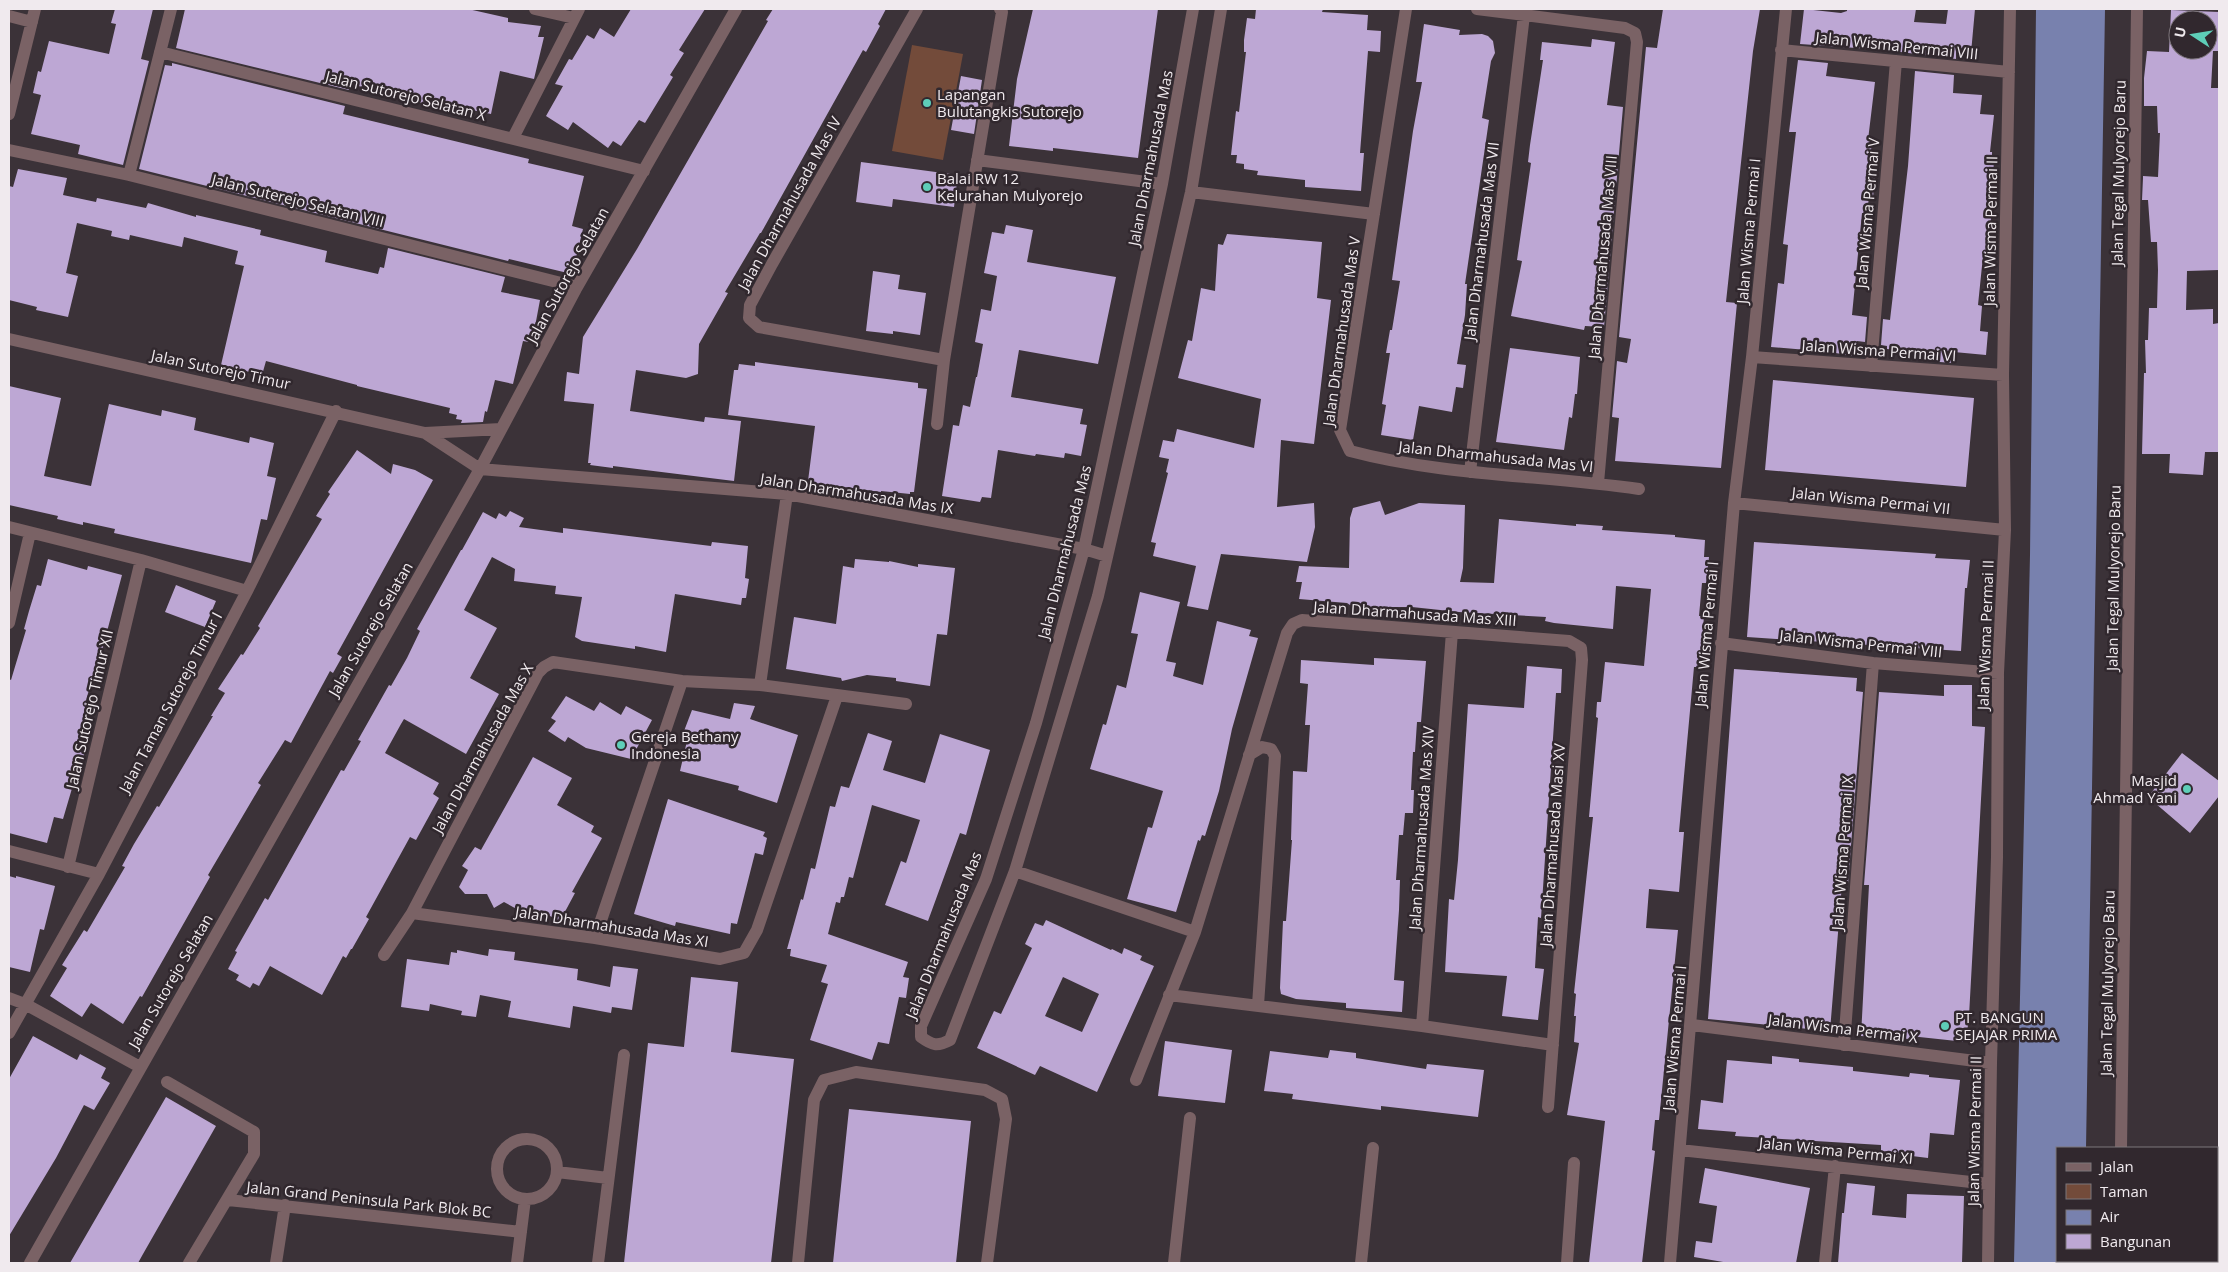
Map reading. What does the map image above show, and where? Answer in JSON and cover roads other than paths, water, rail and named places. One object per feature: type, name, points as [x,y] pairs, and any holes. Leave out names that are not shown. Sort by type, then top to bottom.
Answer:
[{"type":"street","points":[[9,114],[35,9]]},
{"type":"street","points":[[129,175],[171,9]]},
{"type":"street","points":[[513,138],[577,13],[535,9]]},
{"type":"street","name":"Jalan Sutorejo Selatan","points":[[30,1263],[480,469],[577,287],[736,9]]},
{"type":"street","name":"Jalan Dharmahusada Mas IV","points":[[917,9],[772,264],[750,305],[749,318],[759,326],[944,360]]},
{"type":"street","points":[[937,424],[944,360],[1002,12],[1000,9]]},
{"type":"street","name":"Jalan Dharmahusada Mas","points":[[1193,9],[1162,184],[1084,549],[1036,723],[986,879],[921,1026],[921,1037],[931,1044],[940,1045],[950,1040],[1015,871],[1098,596],[1191,192],[1221,9]]},
{"type":"street","name":"Jalan Dharmahusada Mas V","points":[[1350,451],[1340,430],[1406,9]]},
{"type":"street","points":[[1477,9],[1524,15]]},
{"type":"street","name":"Jalan Wisma Permai I","points":[[1670,1263],[1692,1025],[1721,643],[1734,504],[1752,357],[1786,9]]},
{"type":"street","name":"Jalan Wisma Permai II","points":[[1988,1263],[1997,857],[1998,673],[2005,530],[2003,375],[2010,9]]},
{"type":"street","name":"Jalan Tegal Mulyorejo Baru","points":[[2121,1147],[2137,9]]},
{"type":"street","name":"Jalan Dharmahusada Mas VIII","points":[[1524,15],[1626,28],[1635,34],[1636,52],[1598,483]]},
{"type":"street","name":"Jalan Dharmahusada Mas VII","points":[[1470,472],[1524,15]]},
{"type":"street","points":[[9,16],[32,22]]},
{"type":"street","name":"Jalan Wisma Permai VIII","points":[[1781,50],[2009,72]]},
{"type":"street","name":"Jalan Sutorejo Selatan X","points":[[160,52],[644,171]]},
{"type":"street","name":"Jalan Wisma Permai V","points":[[1872,366],[1896,62]]},
{"type":"street","name":"Jalan Suterejo Selatan VIII","points":[[9,150],[129,175],[577,287]]},
{"type":"street","points":[[977,160],[1162,184]]},
{"type":"street","points":[[1191,192],[1374,214]]},
{"type":"street","name":"Jalan Sutorejo Timur","points":[[9,340],[425,432],[501,429]]},
{"type":"street","name":"Jalan Wisma Permai VI","points":[[1752,357],[2003,375]]},
{"type":"street","name":"Jalan Taman Sutorejo Timur I","points":[[9,1033],[99,874],[247,591],[336,411]]},
{"type":"street","name":"Jalan Sutorejo Timur","points":[[425,432],[480,469]]},
{"type":"street","name":"Jalan Dharmahusada Mas VI","points":[[1350,451],[1380,459],[1470,472],[1598,483],[1639,489]]},
{"type":"street","name":"Jalan Dharmahusada Mas IX","points":[[480,469],[788,494],[1084,549],[1107,556]]},
{"type":"street","points":[[760,686],[788,494]]},
{"type":"street","name":"Jalan Wisma Permai VII","points":[[1734,504],[2005,530]]},
{"type":"street","points":[[9,527],[141,560],[247,591]]},
{"type":"street","points":[[9,624],[30,533]]},
{"type":"street","name":"Jalan Sutorejo Timur XII","points":[[68,867],[141,560]]},
{"type":"street","name":"Jalan Dharmahusada Mas XIII","points":[[1136,1080],[1194,932],[1287,633],[1293,624],[1302,620],[1569,641],[1581,648]]},
{"type":"street","name":"Jalan Dharmahusada Mas XIV","points":[[1422,1026],[1452,632]]},
{"type":"street","name":"Jalan Wisma Permai VIII","points":[[1721,643],[1873,663],[1998,673]]},
{"type":"street","name":"Jalan Dharmahusada Masi XV","points":[[1548,1107],[1582,660],[1581,648]]},
{"type":"street","name":"Jalan Dharmahusada Mas X","points":[[384,955],[412,913],[538,674],[544,667],[553,662],[682,681],[760,686],[906,704]]},
{"type":"street","name":"Jalan Wisma Permai IX","points":[[1844,1045],[1873,663]]},
{"type":"street","points":[[595,938],[682,681]]},
{"type":"street","name":"Jalan Dharmahusada Mas XI","points":[[412,913],[595,938],[720,959],[744,953],[757,930],[838,696]]},
{"type":"street","points":[[1249,755],[1262,747],[1271,749],[1275,756],[1258,1005]]},
{"type":"street","points":[[9,851],[99,874]]},
{"type":"street","points":[[1015,871],[1194,932]]},
{"type":"street","points":[[1169,995],[1422,1026],[1553,1045]]},
{"type":"street","points":[[9,998],[25,1004],[140,1067]]},
{"type":"street","name":"Jalan Wisma Permai X","points":[[1692,1025],[1991,1062]]},
{"type":"street","points":[[598,1263],[624,1055]]},
{"type":"street","points":[[798,1263],[814,1100],[824,1080],[856,1072],[985,1090],[1002,1099],[1006,1120],[987,1263]]},
{"type":"street","points":[[167,1082],[254,1132],[254,1154],[228,1200]]},
{"type":"street","points":[[1174,1263],[1190,1118]]},
{"type":"street","points":[[526,1138],[540,1142],[552,1152],[556,1161],[557,1172],[550,1188],[543,1195],[525,1199],[515,1197],[506,1191],[498,1178],[497,1163],[500,1153],[507,1145],[516,1140],[526,1138]]},
{"type":"street","points":[[1360,1263],[1373,1148]]},
{"type":"street","name":"Jalan Wisma Permai XI","points":[[1680,1150],[1989,1184]]},
{"type":"street","points":[[1567,1263],[1574,1163]]},
{"type":"street","points":[[1825,1263],[1835,1166]]},
{"type":"street","points":[[557,1172],[608,1178]]},
{"type":"street","points":[[517,1263],[525,1199]]},
{"type":"street","name":"Jalan Grand Peninsula Park Blok BC","points":[[189,1263],[228,1200],[520,1232]]},
{"type":"street","points":[[276,1263],[285,1205]]},
{"type":"water","points":[[2036,9],[2105,9],[2086,1147],[2056,1147],[2056,1262],[2085,1263],[2014,1263],[2030,555]]},
{"type":"place","name":"Lapangan Bulutangkis Sutorejo","points":[[927,103]]},
{"type":"place","name":"Balai RW 12 Kelurahan Mulyorejo","points":[[927,187]]},
{"type":"place","name":"Gereja Bethany Indonesia","points":[[621,745]]},
{"type":"place","name":"Masjid Ahmad Yani","points":[[2187,789]]},
{"type":"place","name":"PT. BANGUN SEJAJAR PRIMA","points":[[1945,1026]]}]
